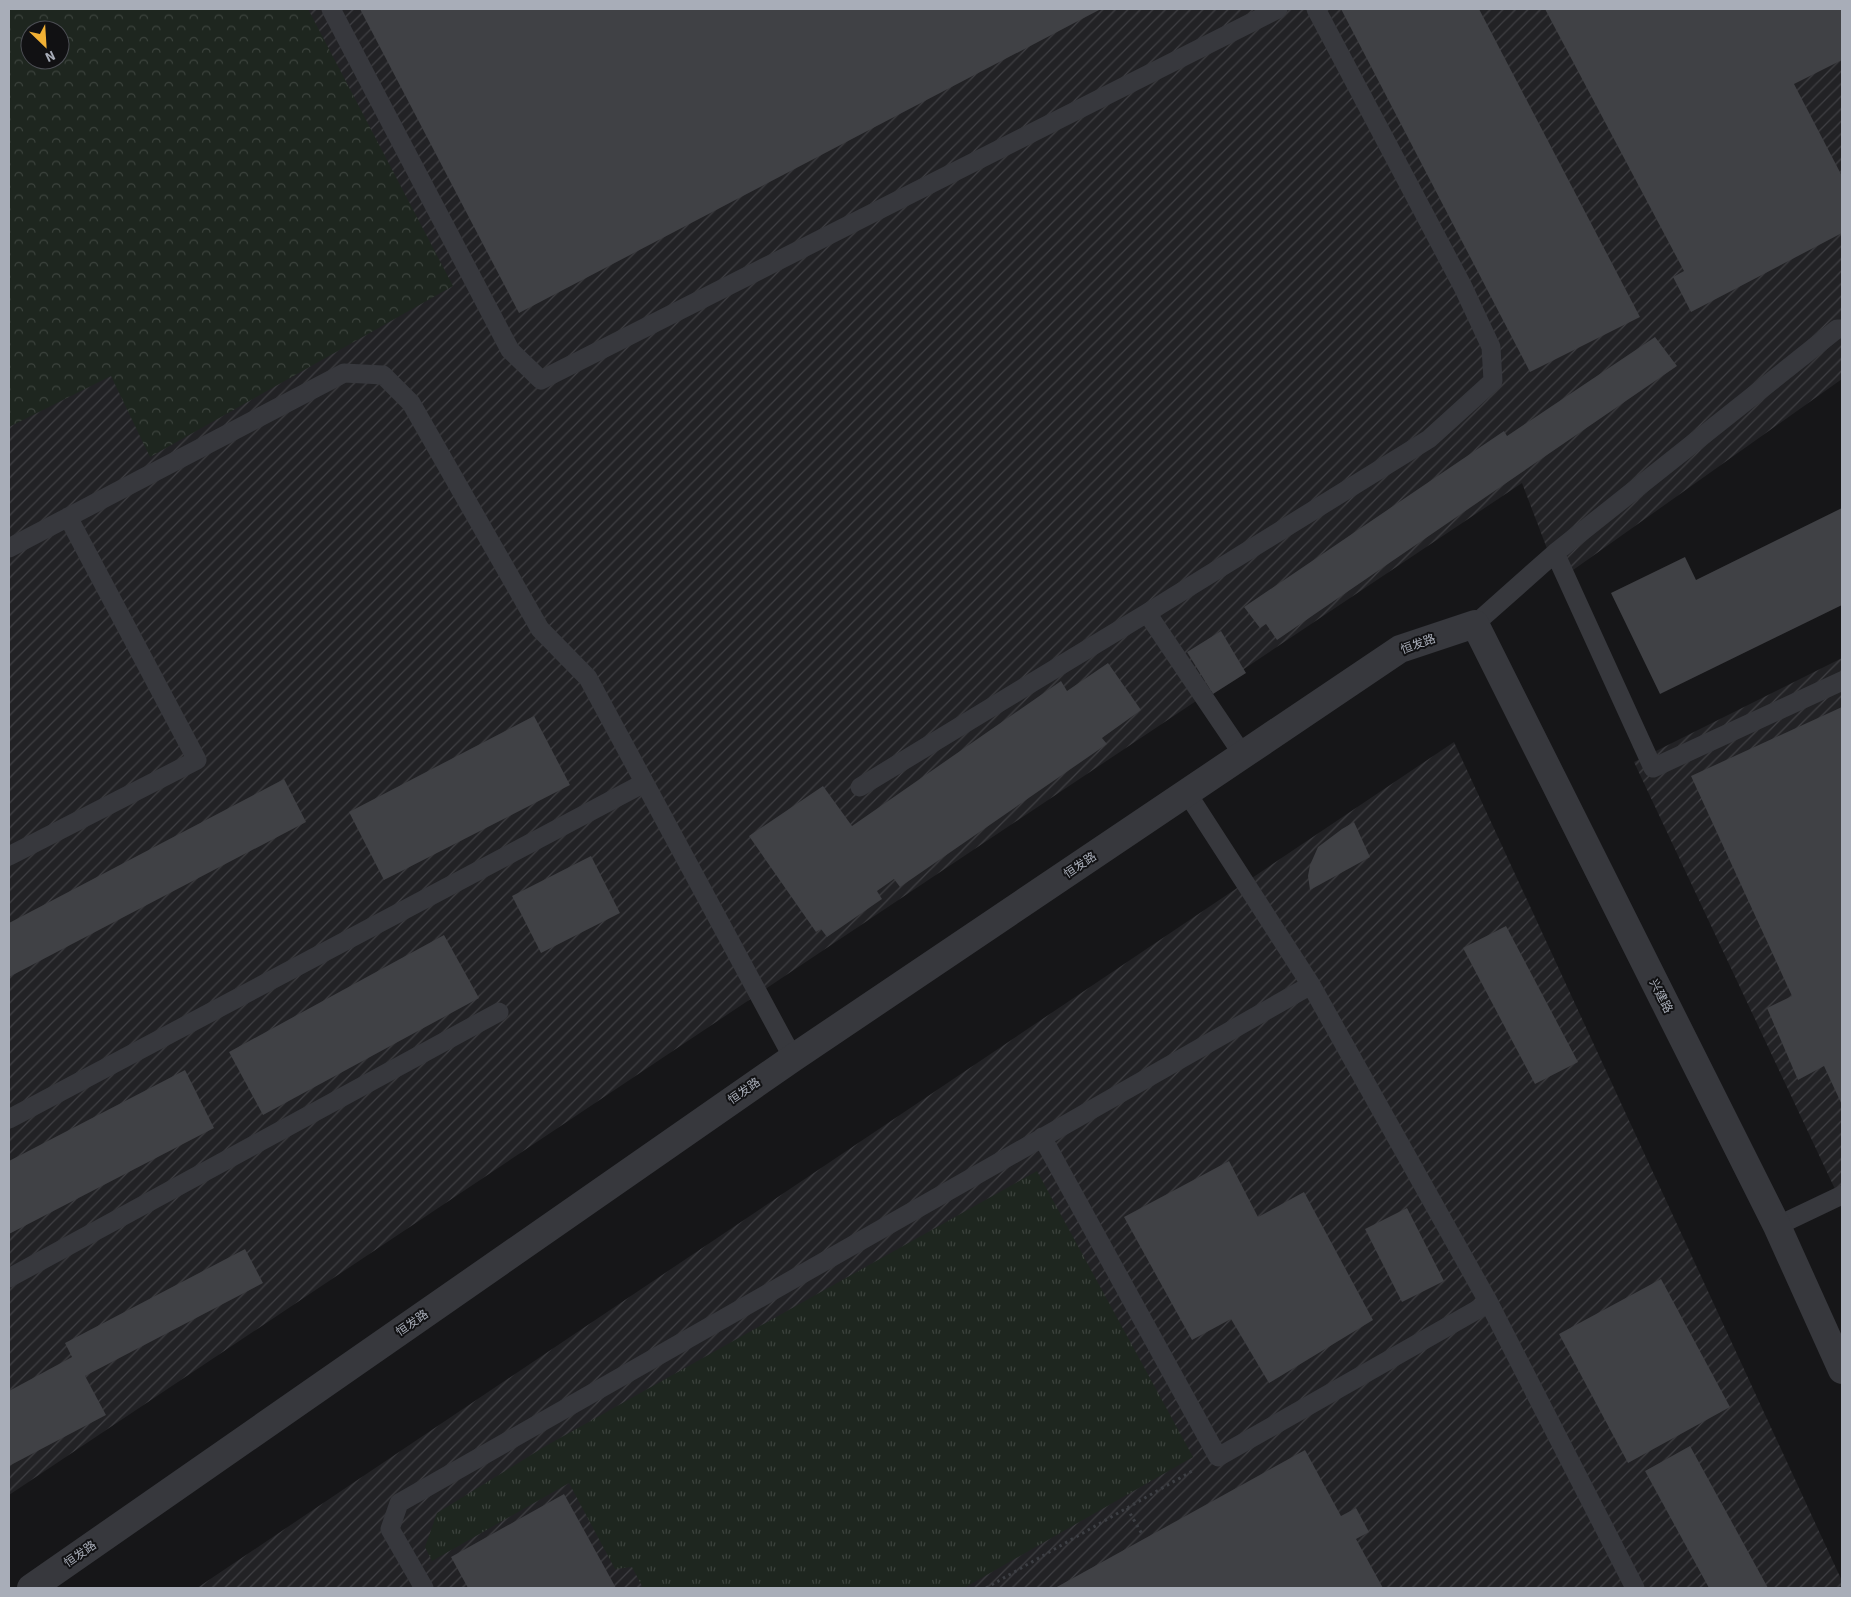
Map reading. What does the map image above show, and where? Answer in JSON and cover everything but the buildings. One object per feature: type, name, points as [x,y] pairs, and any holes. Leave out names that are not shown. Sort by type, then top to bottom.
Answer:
[{"type":"street","name":"恒发路","points":[[30,1588],[792,1058],[1400,649],[1475,624]]},
{"type":"street","name":"兴建路","points":[[1475,624],[1777,1226],[1842,1370]]},
{"type":"lane","points":[[331,9],[510,350],[541,380],[1278,9]]},
{"type":"lane","points":[[860,787],[1148,613],[1428,439],[1493,381],[1491,347],[1462,287],[1316,9]]},
{"type":"lane","points":[[1475,624],[1555,554],[1837,329],[1842,329]]},
{"type":"lane","points":[[9,548],[344,373],[383,375],[411,403],[540,629],[588,678],[792,1058]]},
{"type":"lane","points":[[9,856],[197,760],[68,517]]},
{"type":"lane","points":[[1555,554],[1653,768],[1842,681]]},
{"type":"lane","points":[[1148,613],[1242,755]]},
{"type":"lane","points":[[9,1119],[644,783]]},
{"type":"lane","points":[[1187,793],[1311,985],[1489,1304],[1635,1588]]},
{"type":"lane","points":[[424,1588],[390,1529],[399,1503],[1311,985]]},
{"type":"lane","points":[[9,1278],[499,1012]]},
{"type":"lane","points":[[1042,1137],[1218,1457],[1489,1304]]},
{"type":"lane","points":[[1777,1226],[1842,1195]]},
{"type":"path","points":[[986,1588],[1218,1457]]},
{"type":"path","points":[[1127,1508],[1142,1534]]},
{"type":"shaded area","points":[[9,9],[1842,9],[1842,379],[1559,580],[1522,483],[9,1495]]},
{"type":"shaded area","points":[[1842,658],[1842,1204],[1634,762]]},
{"type":"shaded area","points":[[1454,742],[1842,1581],[1842,1588],[197,1588]]},
{"type":"green space","points":[[9,9],[308,9],[453,286],[150,457],[111,376],[9,427]]},
{"type":"green space","points":[[1037,1171],[1193,1457],[964,1588],[643,1588],[632,1567],[615,1569],[569,1483],[432,1561],[425,1547],[437,1513],[544,1447]]}]
